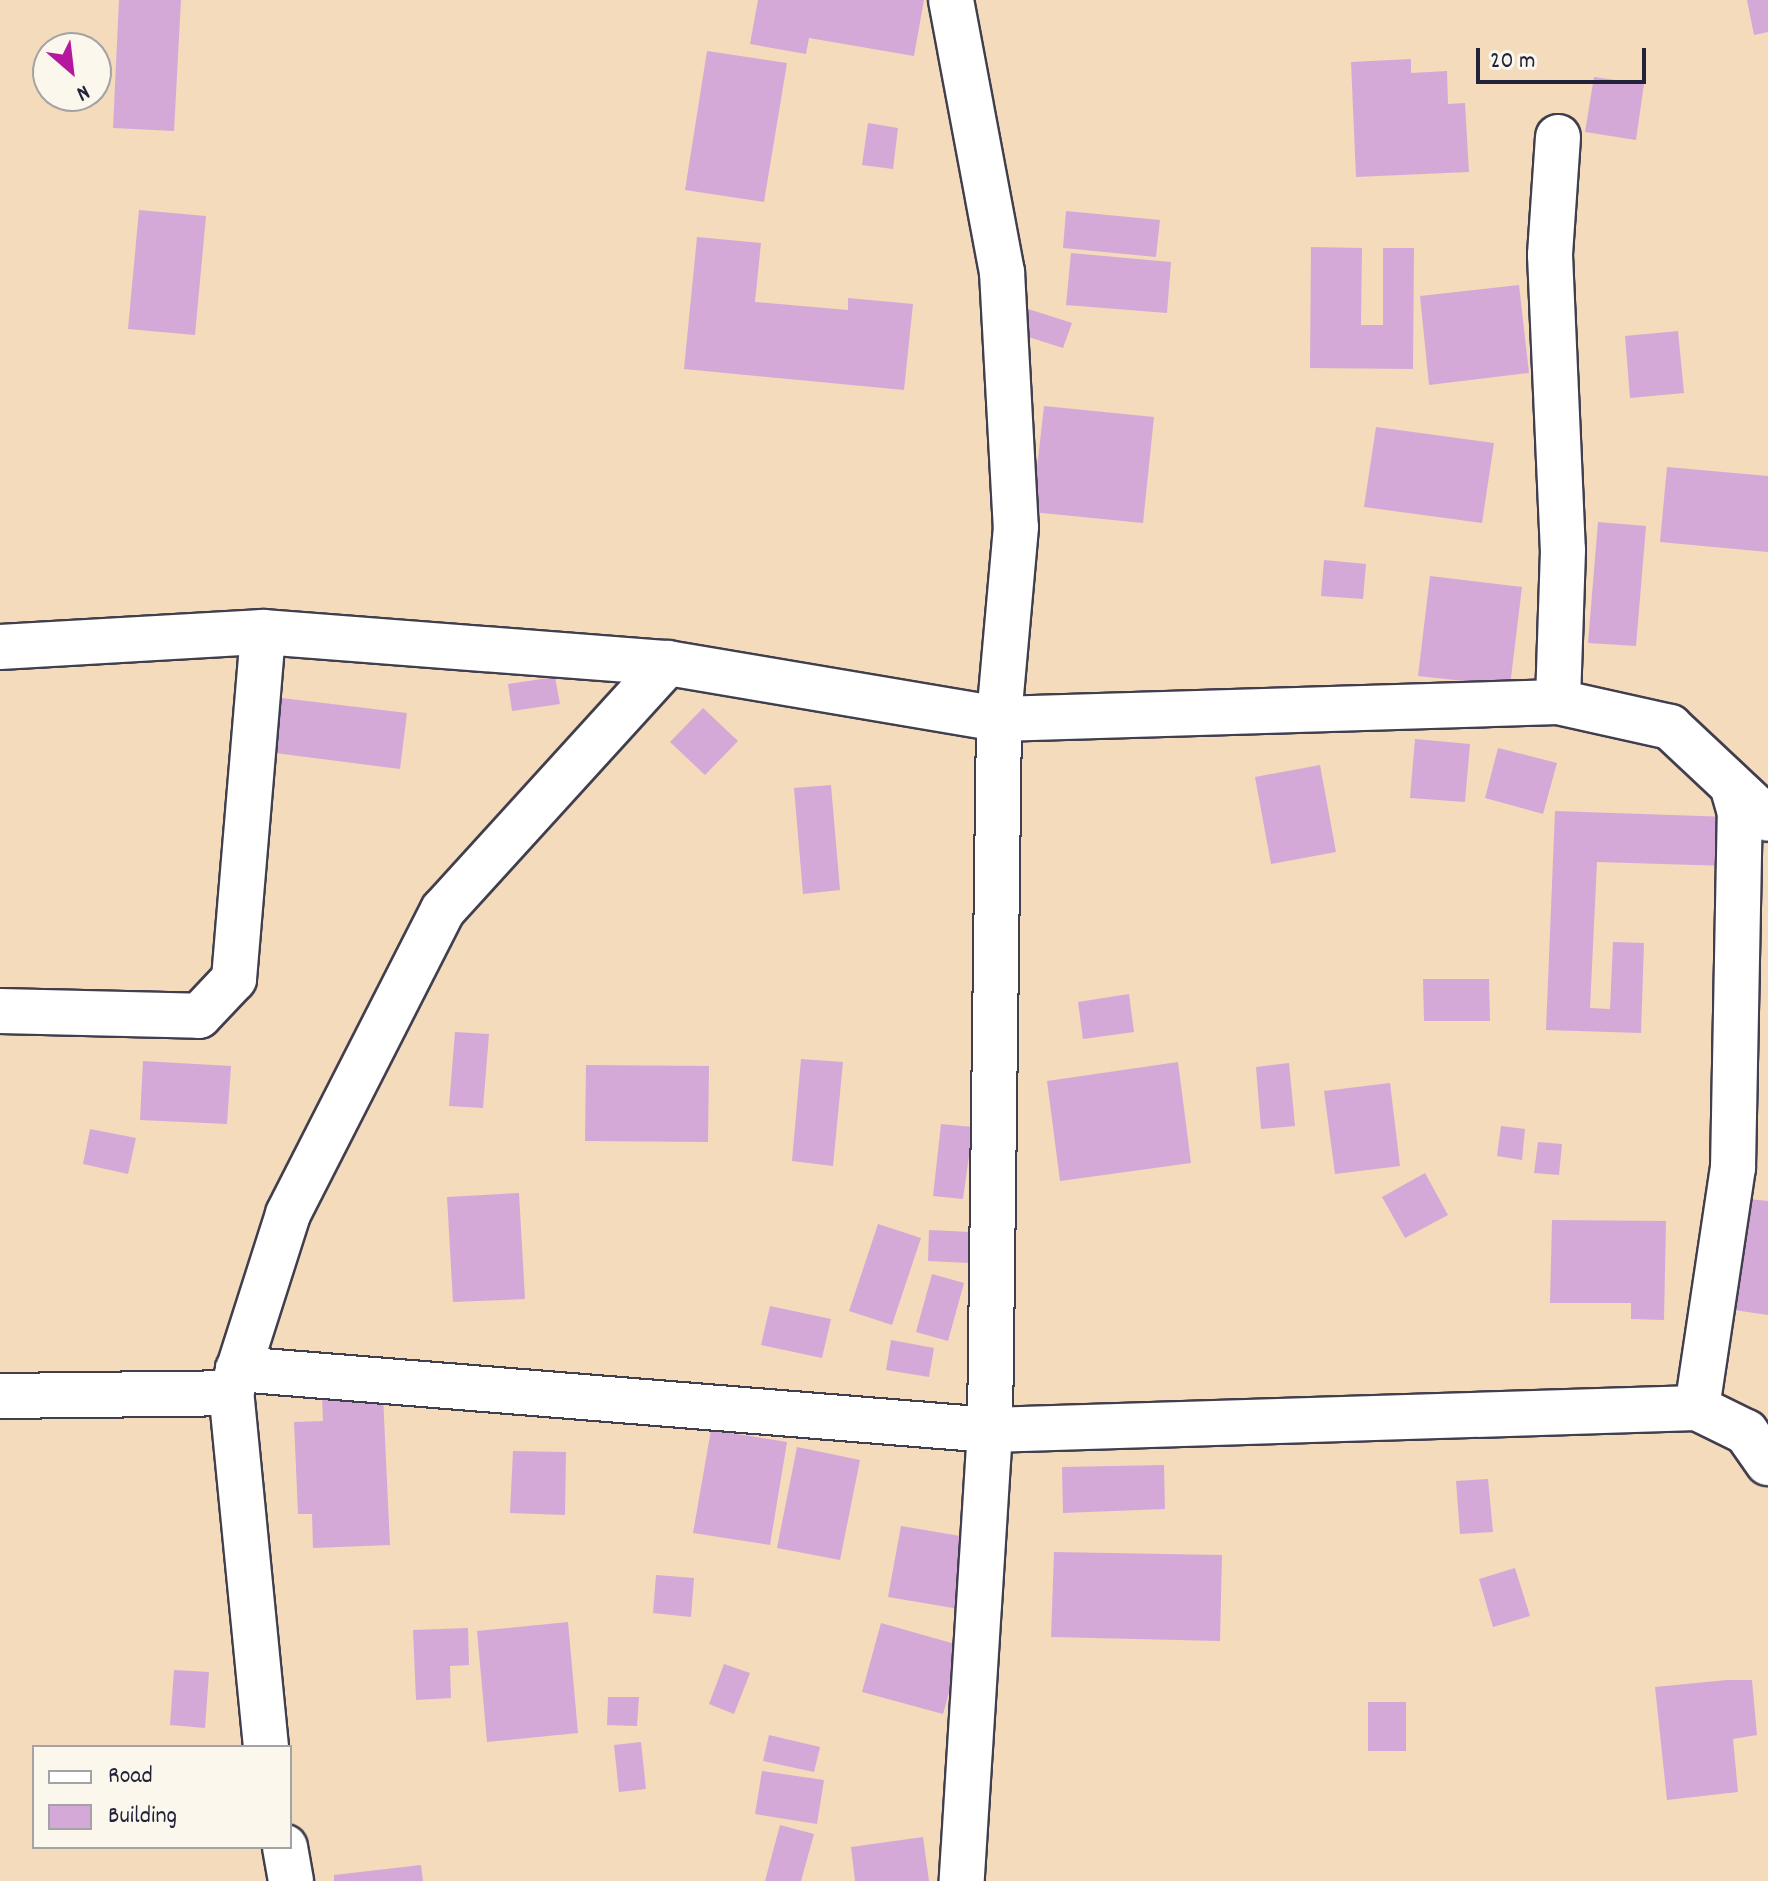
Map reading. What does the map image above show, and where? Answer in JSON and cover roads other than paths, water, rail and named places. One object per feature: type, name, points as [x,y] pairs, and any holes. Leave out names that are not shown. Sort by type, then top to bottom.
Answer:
[{"type":"street","points":[[951,0],[1002,272],[1016,527],[999,719],[990,1430],[962,1881]]},
{"type":"street","points":[[1558,137],[1550,255],[1563,550],[1558,702]]},
{"type":"street","points":[[0,1011],[199,1016],[234,979],[263,632]]},
{"type":"street","points":[[0,647],[263,632],[668,663],[999,719],[1558,702],[1670,727],[1768,819]]},
{"type":"street","points":[[266,1745],[234,1381],[288,1214],[443,910],[668,663]]},
{"type":"street","points":[[1697,1408],[1733,1168],[1740,813],[1733,788]]},
{"type":"street","points":[[0,1396],[234,1381],[990,1430],[1697,1408],[1746,1432],[1768,1463]]},
{"type":"street","points":[[285,1849],[291,1881]]}]
